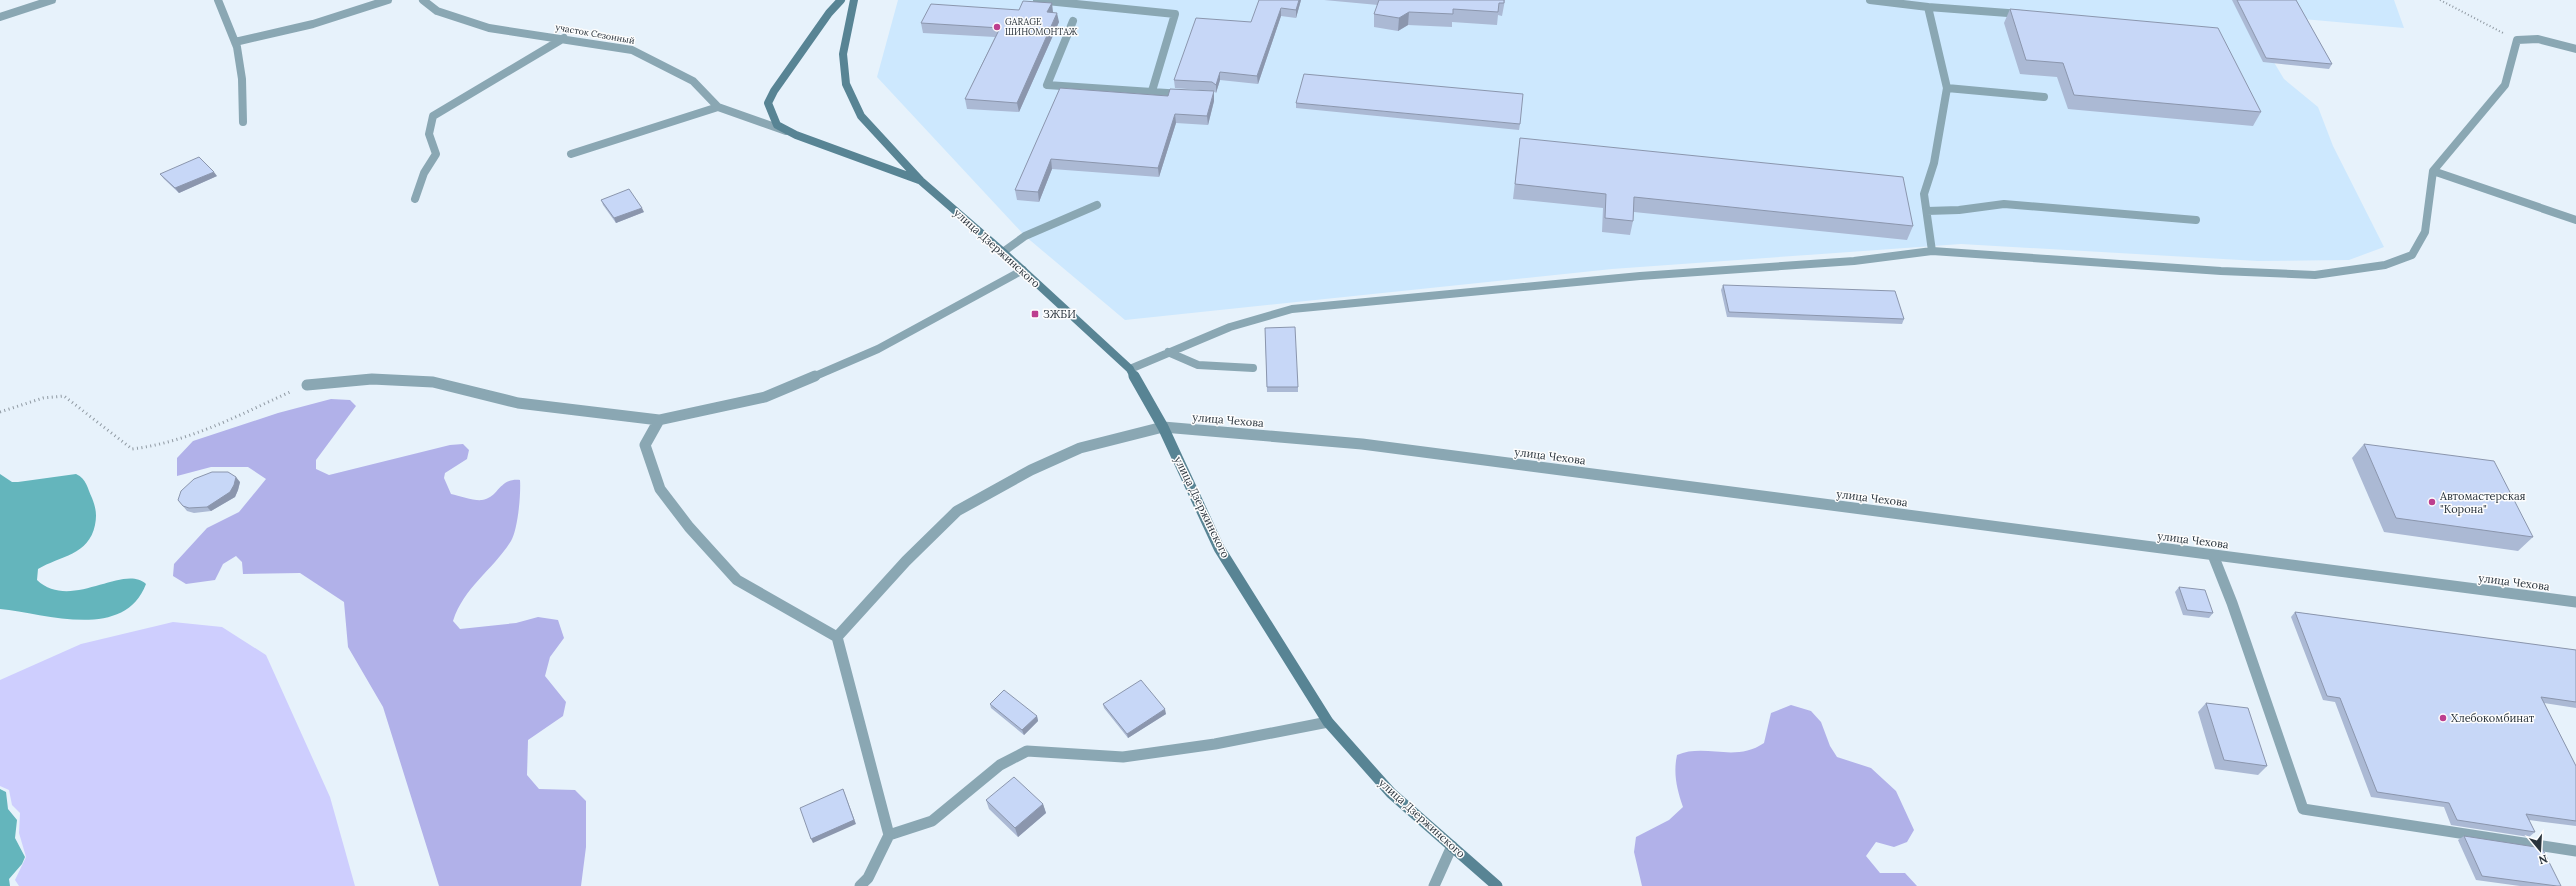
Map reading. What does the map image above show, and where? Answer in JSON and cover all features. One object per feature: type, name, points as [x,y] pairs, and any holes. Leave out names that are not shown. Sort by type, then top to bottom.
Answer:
[{"type":"street","points":[[0,17],[52,0]]},
{"type":"street","points":[[218,0],[235,42],[242,80],[243,122]]},
{"type":"street","points":[[235,42],[313,24],[388,0]]},
{"type":"street","name":"участок Сезонный","points":[[423,0],[437,12],[489,28],[564,38],[632,50],[693,81],[718,107],[796,135]]},
{"type":"street","name":"улица Дзержинского","points":[[841,0],[829,13],[774,91],[768,103],[777,125],[796,135],[921,181]]},
{"type":"street","name":"улица Дзержинского","points":[[854,0],[847,26],[843,54],[846,84],[861,116],[921,181],[1003,252],[1130,369],[1163,427],[1219,548],[1328,722],[1391,793],[1497,886]]},
{"type":"street","points":[[1037,0],[1175,14],[1152,91]]},
{"type":"street","points":[[1870,0],[1928,7],[2031,15]]},
{"type":"street","points":[[1928,7],[1947,88],[1934,163],[1924,194],[1932,251]]},
{"type":"street","points":[[1073,21],[1047,85],[1190,94]]},
{"type":"street","points":[[415,199],[424,173],[436,154],[429,134],[433,116],[564,38]]},
{"type":"street","points":[[1130,369],[1168,352],[1268,314],[1292,309],[1640,276],[1854,261],[1932,251],[2221,271],[2315,275],[2385,265],[2412,255],[2425,232],[2433,171],[2505,85],[2517,40],[2538,39],[2576,49]]},
{"type":"street","points":[[1947,88],[2044,97]]},
{"type":"street","points":[[571,154],[718,107]]},
{"type":"street","points":[[2433,171],[2576,220]]},
{"type":"street","points":[[1003,252],[1025,236],[1097,204]]},
{"type":"street","points":[[1927,211],[1959,210],[2004,204],[2196,220]]},
{"type":"street","points":[[307,384],[372,379],[433,382],[518,403],[658,420],[765,397],[878,349],[1023,270]]},
{"type":"street","points":[[1168,352],[1198,365],[1253,368]]},
{"type":"street","points":[[658,420],[645,445],[660,489],[690,527],[737,580],[837,637],[889,835],[868,878],[860,886]]},
{"type":"street","name":"улица Чехова","points":[[837,637],[906,561],[957,510],[1031,470],[1080,448],[1163,427],[1362,444],[2576,602]]},
{"type":"street","points":[[2213,555],[2232,603],[2303,808],[2576,851]]},
{"type":"street","points":[[889,835],[932,821],[972,790],[1000,765],[1027,751],[1123,757],[1215,744],[1328,722]]},
{"type":"street","points":[[1434,886],[1452,846]]},
{"type":"path","points":[[2440,0],[2517,40]]},
{"type":"path","points":[[0,412],[43,398],[64,396],[132,450],[151,449],[183,438],[307,384]]},
{"type":"shaded area","points":[[898,0],[2394,0],[2404,28],[2245,14],[2284,79],[2318,107],[2333,146],[2384,247],[2349,260],[2258,261],[1961,244],[1612,269],[1125,320],[1025,236],[877,77]]},
{"type":"shaded area","points":[[331,399],[350,400],[356,406],[316,460],[316,469],[329,475],[450,445],[463,444],[469,450],[467,459],[445,473],[444,478],[451,494],[482,500],[492,496],[507,482],[520,480],[516,528],[511,541],[496,561],[471,588],[458,609],[453,621],[460,629],[516,623],[538,617],[558,620],[564,638],[550,657],[545,676],[566,702],[563,716],[528,740],[527,775],[539,789],[575,790],[586,801],[586,847],[581,886],[439,886],[383,707],[348,647],[344,602],[300,573],[243,574],[242,562],[236,556],[223,564],[215,580],[186,584],[173,576],[174,564],[207,528],[239,512],[266,479],[248,467],[211,467],[177,476],[177,458],[193,441],[278,413]]},
{"type":"shaded area","points":[[0,474],[12,482],[76,474],[80,476],[88,487],[95,508],[96,521],[92,535],[87,543],[80,549],[38,569],[37,580],[51,588],[65,591],[80,590],[124,579],[136,579],[146,584],[135,602],[120,613],[102,618],[81,620],[0,609]]},
{"type":"shaded area","points":[[173,622],[222,627],[266,655],[330,797],[355,886],[19,886],[15,880],[26,857],[19,833],[20,813],[12,805],[9,790],[0,786],[0,680],[81,644]]},
{"type":"shaded area","points":[[1791,705],[1811,711],[1821,722],[1830,746],[1837,757],[1871,768],[1896,791],[1914,830],[1907,842],[1894,847],[1876,842],[1866,856],[1880,873],[1905,873],[1917,886],[1642,886],[1634,852],[1636,837],[1669,820],[1683,807],[1676,781],[1675,769],[1677,755],[1699,751],[1742,752],[1753,749],[1764,743],[1771,713]]},
{"type":"shaded area","points":[[0,789],[6,792],[8,809],[17,820],[15,838],[25,857],[22,864],[9,879],[10,886],[0,886]]},
{"type":"building","points":[[1259,0],[1299,0],[1296,10],[1281,8],[1257,76],[1220,72],[1216,85],[1212,82],[1174,80],[1196,18],[1251,22]]},
{"type":"building","points":[[1379,0],[1504,0],[1504,3],[1499,3],[1498,12],[1453,9],[1453,14],[1409,12],[1399,18],[1374,14]]},
{"type":"building","points":[[2237,0],[2296,0],[2332,64],[2266,58]]},
{"type":"building","points":[[1023,1],[1052,3],[1047,12],[1057,13],[1017,103],[965,99],[1000,28],[921,23],[931,4],[1019,10]]},
{"type":"building","points":[[2010,9],[2218,28],[2261,112],[2074,95],[2063,63],[2026,60]]},
{"type":"building","points":[[1304,74],[1523,94],[1520,124],[1296,103]]},
{"type":"building","points":[[1060,88],[1168,96],[1170,89],[1214,91],[1207,116],[1175,114],[1158,168],[1051,159],[1038,192],[1015,190]]},
{"type":"building","points":[[1520,138],[1903,177],[1913,226],[1634,197],[1633,221],[1605,218],[1606,194],[1515,184]]},
{"type":"building","points":[[199,157],[214,172],[175,188],[160,174]]},
{"type":"building","points":[[629,189],[642,208],[614,218],[601,200]]},
{"type":"building","points":[[1723,285],[1895,291],[1904,319],[1729,312]]},
{"type":"building","points":[[1295,327],[1298,387],[1267,387],[1265,328]]},
{"type":"building","name":"Автомастерская \"Корона\"","points":[[2364,444],[2494,461],[2533,537],[2396,518]]},
{"type":"building","points":[[212,472],[228,472],[236,477],[230,492],[207,507],[189,508],[183,506],[178,500],[181,491],[194,479]]},
{"type":"building","points":[[2179,587],[2205,590],[2213,613],[2187,610]]},
{"type":"building","name":"Хлебокомбинат","points":[[2295,612],[2576,650],[2576,702],[2541,697],[2576,766],[2576,821],[2526,814],[2535,832],[2457,820],[2449,803],[2377,792],[2340,698],[2327,696]]},
{"type":"building","points":[[1141,680],[1165,709],[1127,734],[1103,704]]},
{"type":"building","points":[[1004,690],[1037,716],[1022,730],[990,704]]},
{"type":"building","points":[[2206,703],[2248,708],[2267,766],[2224,760]]},
{"type":"building","points":[[1014,777],[1043,804],[1015,828],[986,800]]},
{"type":"building","points":[[843,789],[854,820],[811,839],[800,808]]},
{"type":"building","points":[[2464,836],[2542,848],[2561,886],[2482,876]]},
{"type":"place","name":"GARAGE ШИНОМОНТАЖ","points":[[997,27]]},
{"type":"place","name":"ЗЖБИ","points":[[1035,314]]},
{"type":"place","name":"Автомастерская \"Корона\"","points":[[2432,502]]},
{"type":"place","name":"Хлебокомбинат","points":[[2443,718]]}]
